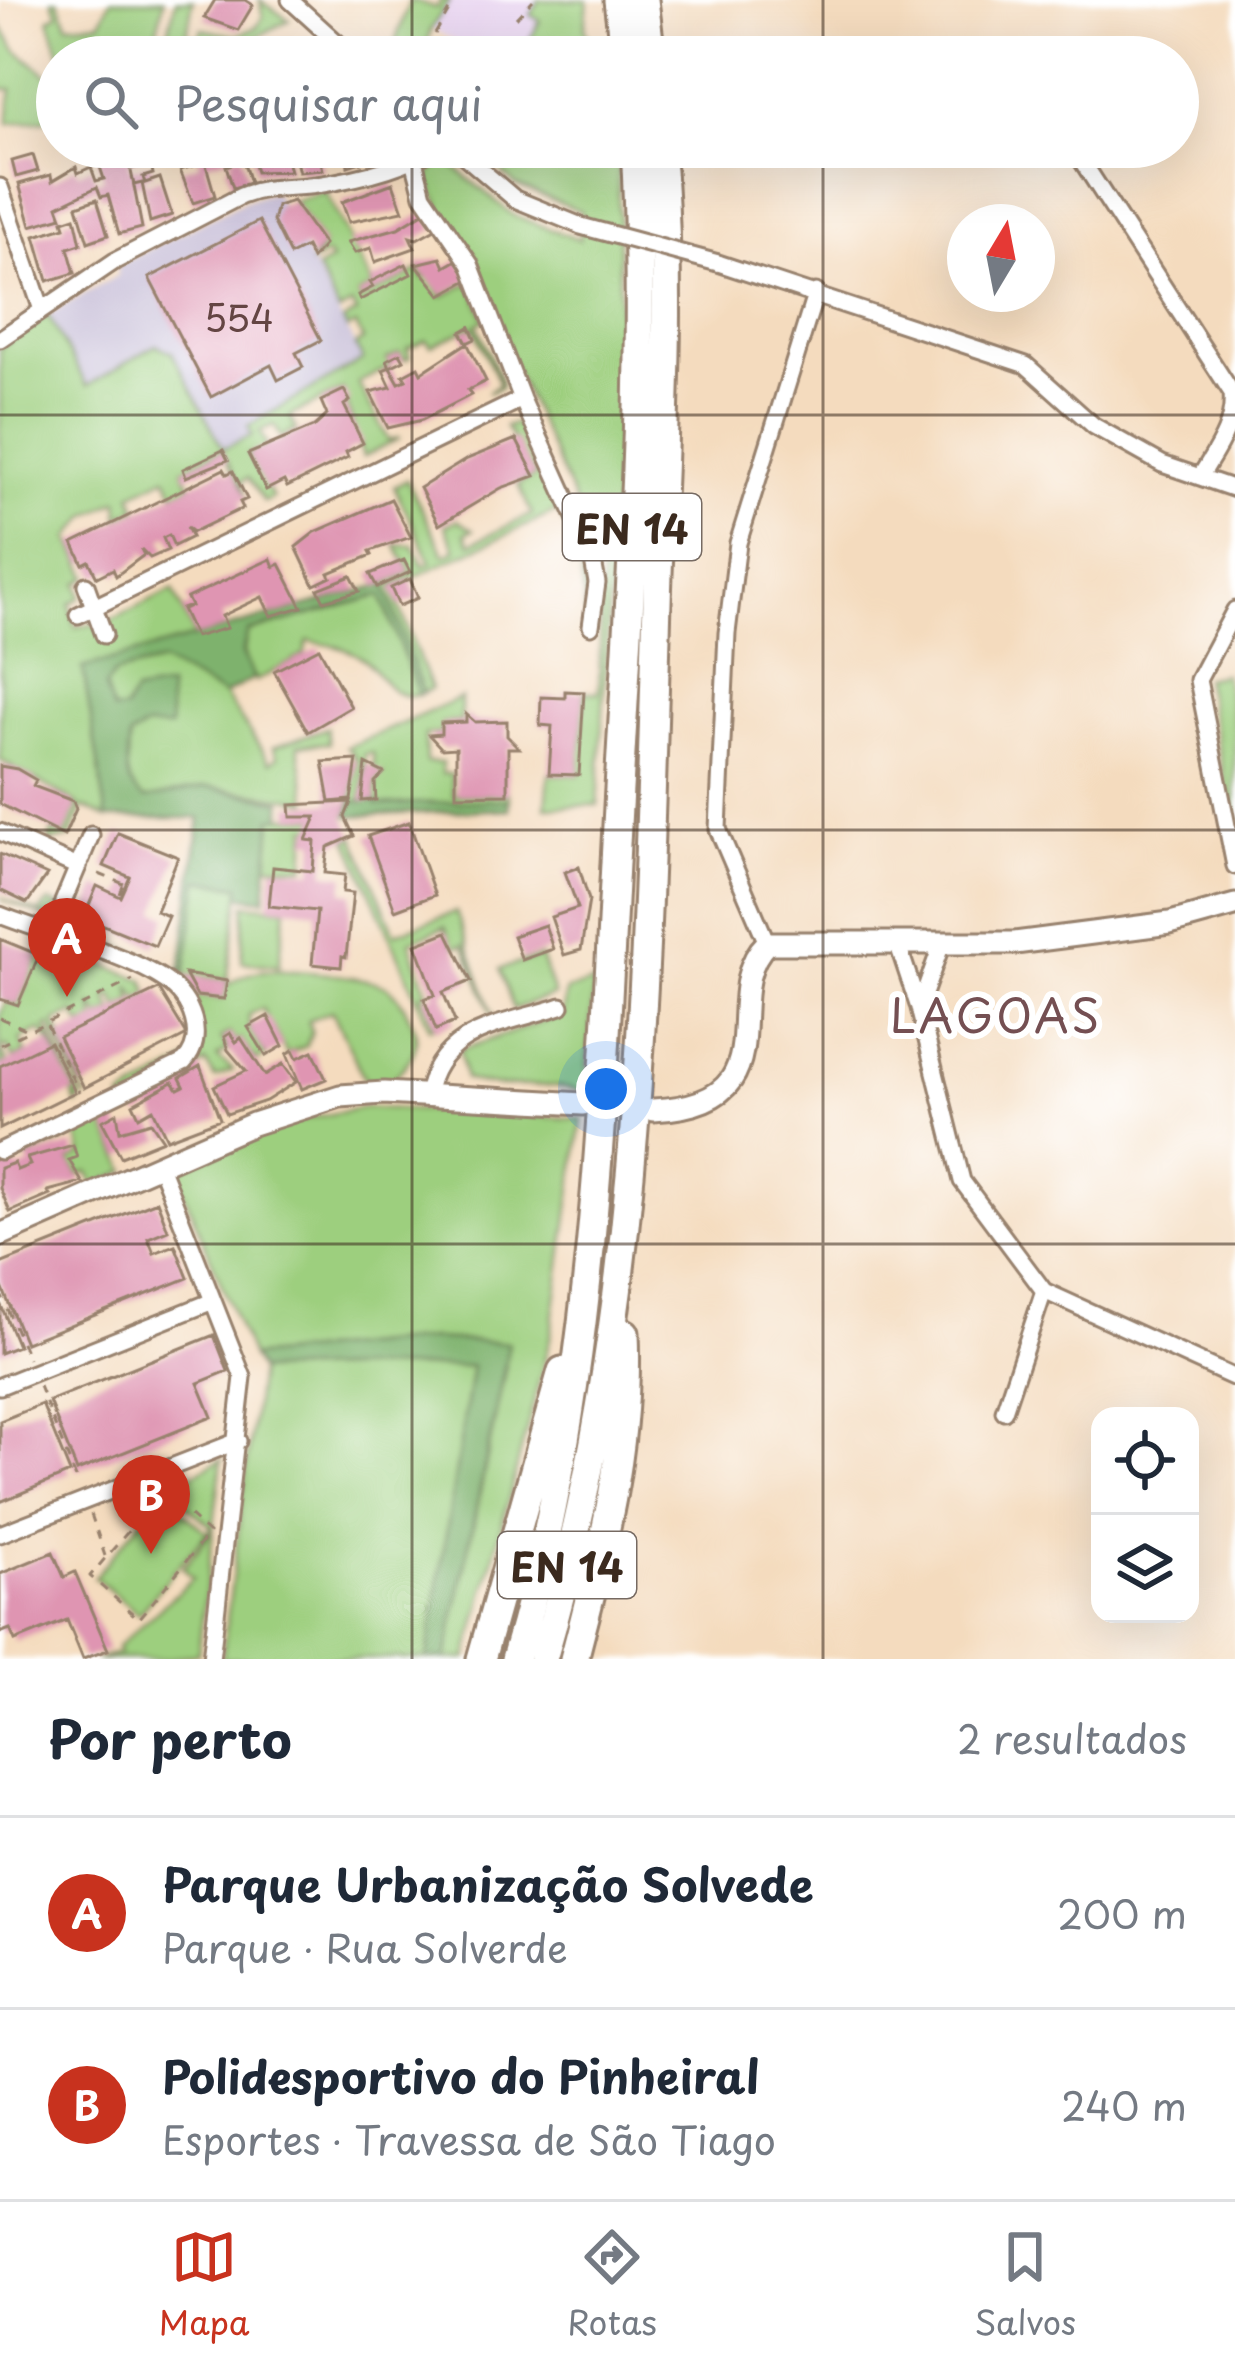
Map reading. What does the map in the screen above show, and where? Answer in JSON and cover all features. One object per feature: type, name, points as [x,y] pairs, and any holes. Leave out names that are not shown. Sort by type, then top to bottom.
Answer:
[{"type":"highway","points":[[618,0],[622,36]]},
{"type":"highway","points":[[644,0],[648,36]]},
{"type":"highway","name":"EN 14","points":[[515,1659],[563,1466],[583,1304],[613,906],[634,484],[640,292],[636,168]]},
{"type":"highway","name":"EN 14","points":[[543,1659],[589,1471],[620,1289],[655,667],[665,298],[661,168]]},
{"type":"highway","points":[[574,1659],[614,1492],[624,1425],[627,1371],[620,1289]]},
{"type":"highway","points":[[481,1659],[583,1304]]},
{"type":"main road","points":[[652,1110],[706,1098],[738,1068],[762,948],[790,939],[941,946],[1082,936],[1170,923],[1235,905]]},
{"type":"main road","points":[[0,1235],[253,1124],[340,1096],[583,1104]]},
{"type":"street","points":[[290,0],[330,36]]},
{"type":"street","points":[[0,339],[116,261],[242,196],[278,185],[317,185],[370,168]]},
{"type":"street","points":[[410,168],[470,264],[522,398],[592,555],[597,583],[591,626]]},
{"type":"street","points":[[479,168],[515,199],[581,226],[816,292],[1026,365],[1094,425],[1162,464],[1235,489]]},
{"type":"street","points":[[1087,168],[1232,393],[1235,410],[1229,430],[1200,477]]},
{"type":"street","points":[[0,187],[41,308]]},
{"type":"street","points":[[762,948],[718,829],[727,633],[738,543],[816,292]]},
{"type":"street","points":[[86,611],[522,398]]},
{"type":"street","points":[[86,585],[86,611],[104,635]]},
{"type":"street","points":[[1234,855],[1198,680],[1235,610]]},
{"type":"street","points":[[0,832],[78,867]]},
{"type":"street","points":[[63,902],[91,835]]},
{"type":"street","points":[[0,915],[171,984],[197,1030],[192,1053],[0,1151]]},
{"type":"street","points":[[898,945],[919,1008],[962,1181],[1044,1292],[1235,1378]]},
{"type":"street","points":[[919,1008],[941,946]]},
{"type":"street","points":[[427,1096],[437,1059],[457,1041],[561,1006]]},
{"type":"street","points":[[160,1166],[243,1377],[209,1639],[211,1659]]},
{"type":"street","points":[[1004,1411],[1044,1292]]},
{"type":"street","points":[[0,1386],[213,1301]]},
{"type":"street","points":[[0,1534],[238,1442]]},
{"type":"path","points":[[435,34],[455,0]]},
{"type":"path","points":[[516,18],[533,0]]},
{"type":"path","points":[[99,874],[125,881],[120,894]]},
{"type":"path","points":[[0,1046],[139,978],[134,972],[122,986]]},
{"type":"path","points":[[0,1018],[30,1031]]},
{"type":"path","points":[[12,1023],[13,1040]]},
{"type":"path","points":[[46,1023],[87,1108]]},
{"type":"path","points":[[0,1292],[31,1366]]},
{"type":"path","points":[[37,1379],[80,1486]]},
{"type":"path","points":[[163,1491],[209,1530],[139,1619],[90,1576],[106,1558],[163,1491]]},
{"type":"path","points":[[92,1514],[106,1558]]},
{"type":"shaded area","points":[[441,0],[559,0],[561,36],[446,36],[431,28]]},
{"type":"shaded area","points":[[274,192],[371,376],[212,455],[155,345],[86,386],[48,315],[118,275],[117,266],[245,201]]},
{"type":"green space","points":[[52,0],[58,0],[68,24],[100,22],[111,0],[164,0],[156,36],[54,36],[49,19],[58,14]]},
{"type":"green space","points":[[176,0],[193,0],[187,35],[191,36],[167,36]]},
{"type":"green space","points":[[260,0],[289,20],[258,36],[236,36],[257,27],[263,16]]},
{"type":"green space","points":[[410,0],[437,8],[441,0],[450,0],[429,36],[397,36]]},
{"type":"green space","points":[[539,0],[588,0],[588,36],[532,36],[540,21],[531,15]]},
{"type":"green space","points":[[0,24],[16,50],[36,66],[36,121],[8,123],[12,89],[0,89]]},
{"type":"green space","points":[[202,29],[236,36],[200,36]]},
{"type":"green space","points":[[435,168],[455,168],[514,216],[580,240],[581,211],[516,185],[497,168],[618,168],[620,401],[598,805],[546,807],[549,774],[579,775],[584,692],[599,692],[602,561],[428,179]]},
{"type":"green space","points":[[325,191],[373,287],[358,295],[360,300],[419,270],[423,278],[430,275],[442,297],[471,282],[485,320],[477,324],[501,382],[500,388],[487,393],[499,384],[473,326],[431,346],[426,340],[407,349],[410,357],[404,360],[400,353],[387,359],[390,367],[358,383],[388,440],[400,438],[363,457],[343,390],[290,416],[296,430],[281,437],[274,425],[260,431],[268,449],[248,454],[273,498],[264,502],[248,478],[241,482],[245,495],[222,450],[183,469],[191,486],[175,494],[166,477],[132,494],[137,508],[119,517],[119,500],[88,516],[70,538],[88,577],[78,583],[81,597],[70,604],[75,627],[92,624],[111,637],[107,622],[173,590],[195,637],[83,668],[107,818],[83,807],[69,838],[48,842],[53,831],[64,835],[78,804],[0,760],[0,348],[48,315],[87,386],[156,345],[172,352],[223,449],[252,435],[248,426],[363,360],[355,345],[363,340],[356,325],[347,329],[343,321],[357,313],[352,305],[339,312],[317,269],[331,261],[327,255],[313,262],[323,245],[293,201]]},
{"type":"green space","points":[[517,423],[554,503],[563,500],[591,570],[586,616],[579,557],[558,511],[392,587],[431,689],[423,693],[385,584],[410,572],[396,545],[413,545],[423,565],[431,562],[394,487],[407,480],[445,555],[456,550],[445,526],[457,520],[473,530],[465,534],[470,544],[532,514],[518,485],[535,476],[505,427]]},
{"type":"green space","points":[[385,584],[423,693],[418,695],[381,595],[248,632],[242,653],[254,678],[224,695],[162,662],[115,673],[105,687],[113,711],[125,710],[134,693],[168,687],[170,728],[146,727],[130,737],[129,779],[145,799],[207,787],[282,801],[282,817],[272,818],[265,899],[240,896],[240,886],[199,880],[185,974],[181,968],[200,818],[107,818],[83,668]]},
{"type":"green space","points":[[382,595],[418,695],[398,693],[356,654],[308,641],[304,655],[256,681],[245,658],[248,632]]},
{"type":"green space","points":[[162,662],[224,695],[270,762],[278,757],[273,747],[327,728],[329,743],[298,745],[308,801],[208,787],[145,800],[138,794],[128,772],[130,737],[146,727],[125,710],[113,712],[105,687],[115,673]]},
{"type":"green space","points":[[1224,674],[1235,730],[1235,828],[1204,678]]},
{"type":"green space","points":[[461,698],[461,722],[442,723],[441,734],[425,735],[426,762],[442,763],[442,774],[451,774],[453,795],[508,794],[509,800],[376,805],[375,782],[383,774],[375,773],[373,753],[365,754],[362,801],[351,802],[357,760],[347,747]]},
{"type":"green space","points":[[376,800],[377,805],[509,800],[509,809],[348,816],[351,802]]},
{"type":"green space","points":[[272,817],[316,817],[315,828],[307,828],[305,867],[268,865]]},
{"type":"green space","points":[[354,836],[395,933],[456,912],[493,1016],[464,945],[453,947],[445,927],[410,941],[435,1026],[430,1028],[348,839]]},
{"type":"green space","points":[[199,880],[241,886],[227,981],[186,975],[197,996],[223,999],[226,985],[261,971],[328,974],[380,983],[399,998],[414,1028],[416,1044],[410,1059],[391,1081],[365,1080],[332,1011],[308,1020],[312,1032],[306,1046],[287,1054],[262,1008],[249,1015],[249,1027],[266,1056],[256,1061],[241,1039],[236,1042],[229,1033],[221,1038],[228,1050],[217,1057],[233,1070],[215,1078],[206,1063],[103,1121],[127,1171],[94,1185],[89,1172],[78,1175],[69,1160],[82,1155],[78,1134],[0,1168],[124,1105],[122,1099],[197,1056],[185,990],[155,970],[157,963],[0,898],[39,913],[49,902],[67,909],[62,922],[184,973]]},
{"type":"green space","points":[[245,904],[286,908],[279,966],[242,962]]},
{"type":"green space","points":[[44,942],[144,980],[149,994],[138,999],[130,986],[133,1002],[119,1008],[112,995],[107,998],[113,1011],[100,1017],[92,1004],[95,1020],[82,1026],[74,1013],[55,1022],[87,1099],[50,1025],[46,1027],[81,1099],[77,1104],[51,1042],[40,1030],[20,1040],[26,1053],[13,1059],[7,1046],[1,1049],[7,1063],[0,1066],[0,1014],[6,1001],[18,1005]]},
{"type":"green space","points":[[541,957],[554,995],[513,1009],[500,969]]},
{"type":"green space","points":[[594,982],[585,1092],[465,1079],[460,1050],[562,1015],[566,991]]},
{"type":"green space","points":[[365,1107],[582,1119],[551,1335],[467,1659],[446,1659],[506,1365],[432,1339],[251,1357],[178,1178],[177,1170],[287,1123]]},
{"type":"green space","points":[[432,1339],[509,1343],[446,1659],[427,1659],[472,1366],[259,1371],[251,1357]]},
{"type":"green space","points":[[472,1366],[427,1659],[222,1659],[259,1371]]},
{"type":"green space","points":[[222,1459],[198,1653],[167,1659],[96,1659],[119,1653],[117,1647],[193,1578],[183,1568],[210,1533],[210,1525],[166,1488]]},
{"type":"green space","points":[[163,1495],[207,1532],[138,1614],[94,1577]]},
{"type":"building","points":[[215,0],[245,0],[253,5],[238,30],[204,18]]},
{"type":"building","points":[[33,155],[38,171],[16,177],[12,161]]},
{"type":"building","points":[[74,168],[78,173],[91,168],[96,181],[104,179],[100,168],[152,168],[153,174],[143,177],[145,183],[160,178],[172,215],[150,222],[142,183],[134,185],[131,171],[142,228],[119,234],[108,195],[101,197],[97,187],[58,206],[62,217],[31,226],[19,184],[51,175],[52,181]]},
{"type":"building","points":[[207,168],[215,196],[193,203],[180,170]]},
{"type":"building","points":[[227,168],[245,168],[250,183],[233,188]]},
{"type":"building","points":[[255,168],[290,171],[256,172]]},
{"type":"building","points":[[393,183],[403,211],[349,222],[342,202]]},
{"type":"building","points":[[97,199],[108,235],[88,242],[77,206]]},
{"type":"building","points":[[293,201],[324,245],[312,259],[306,247],[290,255],[273,221],[277,206]]},
{"type":"building","points":[[423,213],[435,229],[417,239],[410,237],[415,248],[375,262],[371,248],[355,253],[348,242],[398,228]]},
{"type":"building","points":[[75,217],[81,244],[68,248],[75,273],[48,281],[35,236],[65,227],[63,221]]},
{"type":"building","points":[[259,221],[321,340],[296,353],[303,367],[278,380],[271,365],[211,397],[149,278]]},
{"type":"building","points":[[441,258],[445,267],[459,259],[470,279],[441,295],[416,264]]},
{"type":"building","points":[[406,264],[411,274],[360,300],[358,295],[373,287],[370,282]]},
{"type":"building","points":[[470,327],[475,339],[467,343],[461,332]]},
{"type":"building","points":[[467,343],[486,381],[468,390],[471,395],[422,420],[388,428],[370,392],[391,387],[383,370],[390,367],[399,383],[406,380],[403,375],[418,367],[421,373]]},
{"type":"building","points":[[400,353],[404,360],[390,367],[387,360]]},
{"type":"building","points":[[344,390],[350,401],[344,405],[363,443],[346,452],[348,457],[287,487],[284,481],[266,490],[248,454],[315,426],[327,415],[321,401]]},
{"type":"building","points":[[516,439],[535,476],[501,488],[439,525],[420,488],[467,459]]},
{"type":"building","points":[[223,450],[228,460],[186,477],[183,469]]},
{"type":"building","points":[[224,469],[227,474],[233,471],[247,499],[240,502],[243,508],[193,532],[187,527],[192,537],[174,546],[169,535],[163,538],[168,550],[150,558],[141,549],[144,555],[116,576],[113,569],[97,577],[89,561],[83,564],[73,543]]},
{"type":"building","points":[[391,499],[411,537],[370,551],[372,555],[329,573],[331,577],[314,585],[296,547],[315,532]]},
{"type":"building","points":[[271,559],[274,567],[280,564],[302,607],[271,616],[262,597],[222,616],[227,628],[195,637],[182,609],[191,606],[187,598]]},
{"type":"building","points":[[404,560],[410,572],[377,587],[370,574]]},
{"type":"building","points":[[351,576],[359,591],[324,601],[318,589]]},
{"type":"building","points":[[410,579],[418,598],[399,606],[391,588]]},
{"type":"building","points":[[319,648],[351,707],[308,732],[274,671]]},
{"type":"building","points":[[565,691],[584,692],[579,775],[549,774],[552,726],[540,725],[541,697],[565,698]]},
{"type":"building","points":[[466,714],[475,722],[507,721],[507,736],[519,748],[508,748],[508,794],[456,795],[456,748],[442,749],[429,735],[441,734],[441,723],[466,722]]},
{"type":"building","points":[[357,760],[351,800],[330,802],[323,762]]},
{"type":"building","points":[[366,764],[384,773],[375,782],[376,800],[362,801]]},
{"type":"building","points":[[0,766],[17,769],[36,780],[33,786],[73,801],[76,809],[64,836],[0,804]]},
{"type":"building","points":[[351,802],[345,817],[354,836],[328,847],[325,873],[345,875],[343,892],[353,893],[346,957],[342,956],[341,967],[312,964],[317,911],[269,906],[273,867],[313,871],[315,841],[306,840],[316,817],[291,817],[290,805]]},
{"type":"building","points":[[409,822],[435,895],[395,910],[368,836]]},
{"type":"building","points":[[118,833],[178,857],[156,911],[168,916],[155,946],[84,917],[97,886],[121,897],[130,877],[104,866]]},
{"type":"building","points":[[0,854],[47,875],[27,903],[0,890]]},
{"type":"building","points":[[579,867],[589,900],[581,950],[564,955],[551,917],[578,908],[565,872]]},
{"type":"building","points":[[545,925],[553,949],[522,960],[513,936]]},
{"type":"building","points":[[447,932],[471,981],[443,992],[455,1022],[436,1030],[424,999],[435,995],[416,944]]},
{"type":"building","points":[[0,939],[39,955],[18,1005],[0,999]]},
{"type":"building","points":[[185,974],[227,981],[224,999],[197,996]]},
{"type":"building","points":[[159,989],[187,1035],[84,1088],[59,1037]]},
{"type":"building","points":[[268,1016],[283,1046],[266,1056],[248,1027]]},
{"type":"building","points":[[230,1033],[236,1042],[241,1038],[265,1075],[283,1064],[296,1082],[266,1101],[227,1114],[214,1086],[246,1071],[228,1050],[224,1037]]},
{"type":"building","points":[[50,1042],[75,1092],[0,1129],[0,1066]]},
{"type":"building","points":[[293,1050],[297,1058],[313,1051],[326,1079],[302,1089],[287,1054]]},
{"type":"building","points":[[200,1066],[220,1119],[167,1139],[153,1109],[139,1117],[133,1104],[173,1082],[178,1089],[184,1086],[180,1078]]},
{"type":"building","points":[[117,1113],[120,1131],[151,1122],[163,1140],[121,1157],[102,1121]]},
{"type":"building","points":[[73,1145],[77,1157],[69,1160],[82,1182],[48,1191],[50,1195],[10,1212],[0,1188],[0,1168],[14,1163],[17,1170],[30,1165],[27,1158]]},
{"type":"building","points":[[157,1201],[168,1230],[148,1238],[154,1253],[175,1245],[188,1278],[25,1343],[0,1282],[0,1264]]},
{"type":"building","points":[[0,1303],[18,1346],[0,1353]]},
{"type":"building","points":[[214,1335],[228,1371],[198,1383],[212,1417],[77,1471],[49,1401]]},
{"type":"building","points":[[42,1404],[70,1473],[0,1502],[0,1421]]},
{"type":"building","points":[[53,1552],[64,1577],[75,1572],[108,1650],[83,1659],[67,1620],[15,1641],[10,1629],[0,1633],[0,1574]]},
{"type":"place","name":"Parque Urbanização Solvede","points":[[67,997]]},
{"type":"place","name":"Polidesportivo do Pinheiral","points":[[151,1554]]},
{"type":"district","name":"LAGOAS","points":[[996,1014]]}]
